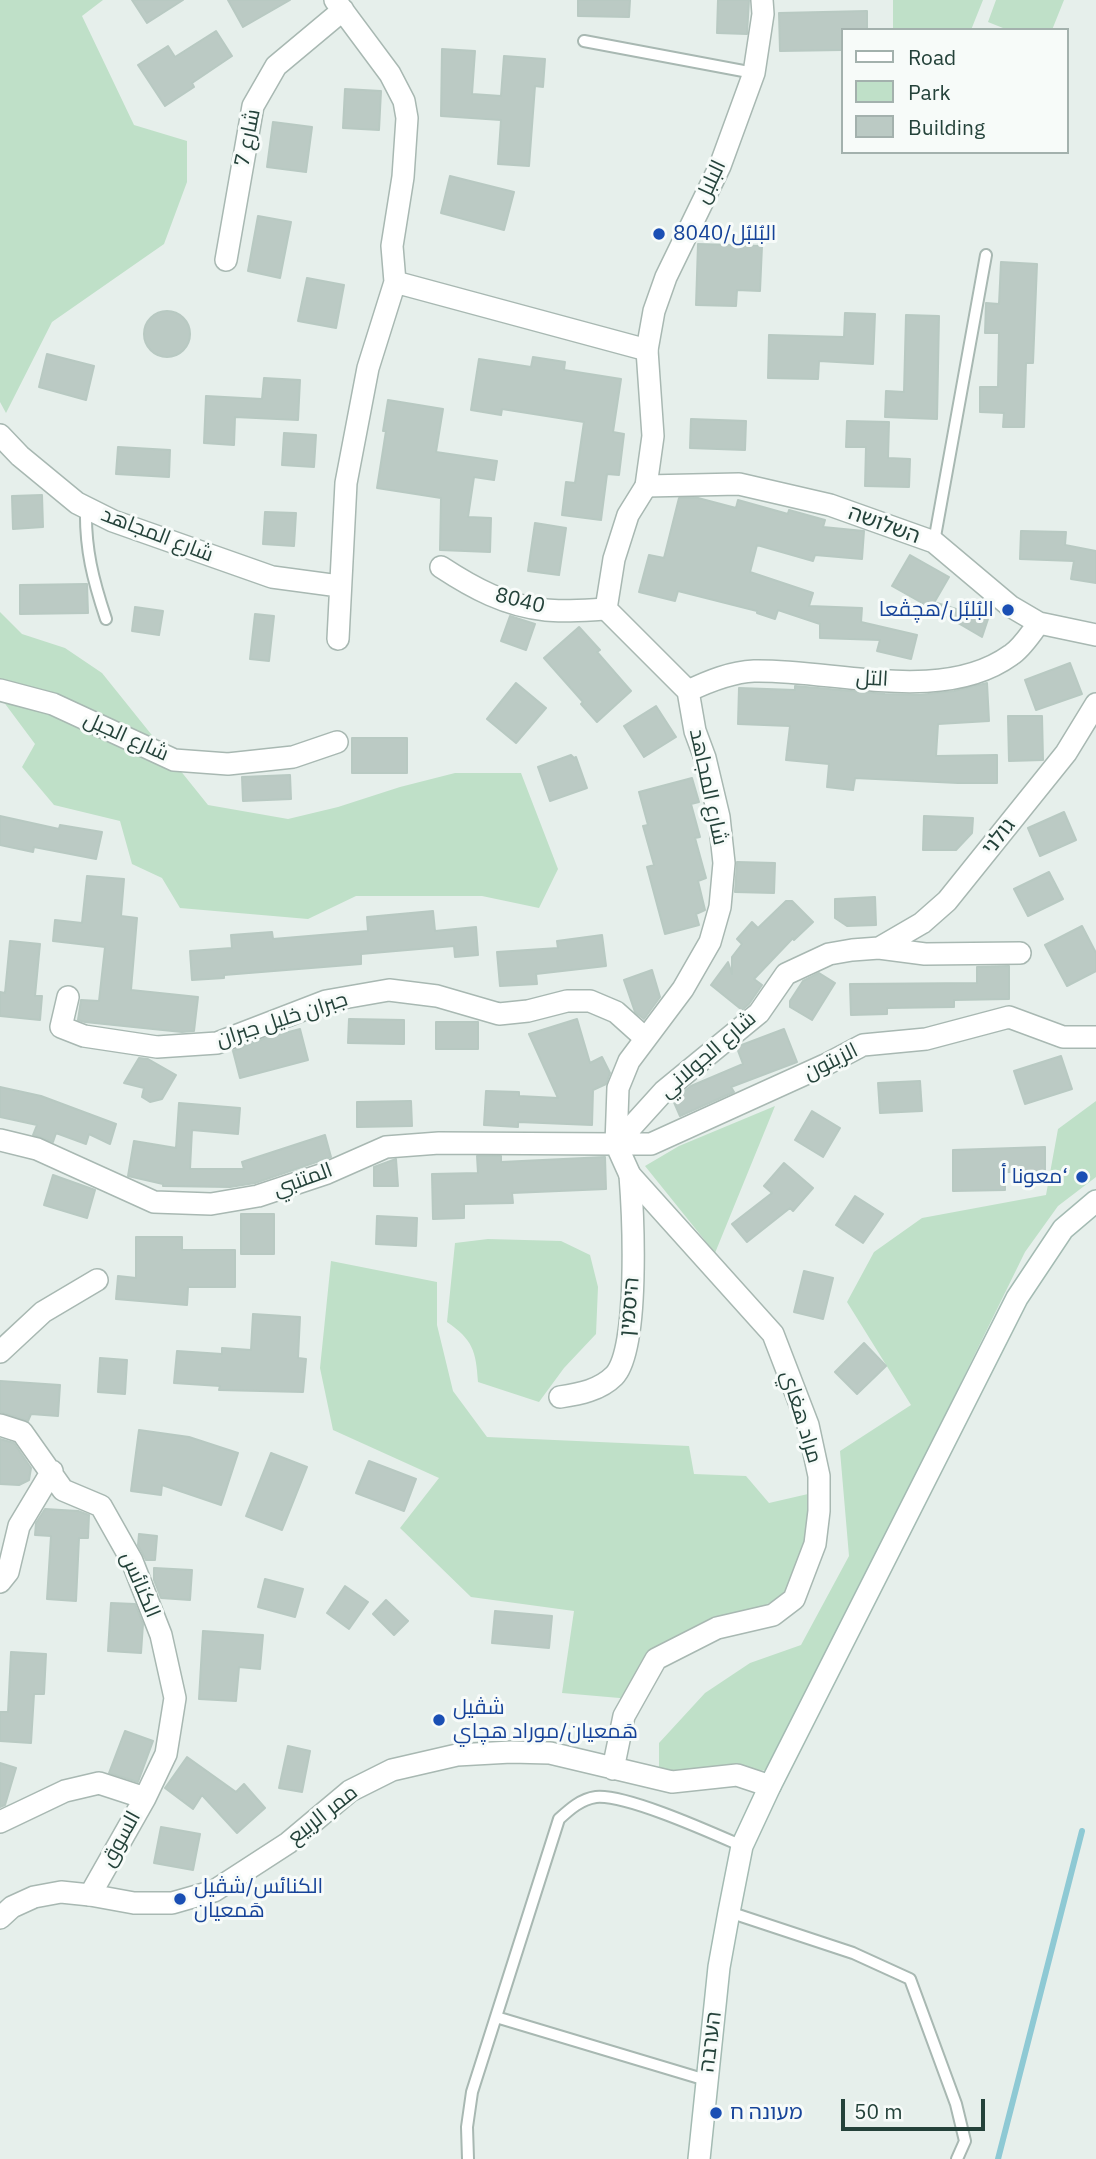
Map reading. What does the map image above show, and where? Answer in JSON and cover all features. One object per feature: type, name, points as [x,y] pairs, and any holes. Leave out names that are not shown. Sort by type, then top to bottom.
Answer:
[{"type":"street","name":"البلبل","points":[[646,486],[653,436],[647,350],[654,311],[666,276],[720,166],[754,73],[763,14],[762,0]]},
{"type":"street","name":"شارع 7","points":[[226,260],[253,106],[276,66],[339,5]]},
{"type":"street","points":[[338,639],[346,482],[368,369],[395,282],[391,246],[403,177],[407,118],[404,101],[390,74],[339,5]]},
{"type":"street","points":[[395,282],[647,350]]},
{"type":"street","name":"شارع المجاهد","points":[[0,435],[20,456],[86,508],[113,521],[272,577],[339,586]]},
{"type":"street","name":"השלושה","points":[[646,486],[739,484],[830,505],[934,542],[1010,607],[1039,623],[1096,635]]},
{"type":"street","points":[[646,486],[628,514],[614,559],[606,609],[688,691]]},
{"type":"street","name":"8040","points":[[441,566],[474,588],[518,605],[548,610],[606,609]]},
{"type":"street","name":"التل","points":[[688,691],[710,681],[753,671],[875,681],[930,680],[978,673],[1013,654],[1039,623]]},
{"type":"street","name":"شارع الجبل","points":[[0,690],[53,704],[174,760],[228,764],[293,757],[337,743]]},
{"type":"street","name":"شارع المجاهد","points":[[616,1144],[618,1088],[629,1061],[683,989],[710,942],[720,907],[724,863],[719,817],[705,758],[695,731],[688,691]]},
{"type":"street","name":"גולני","points":[[879,948],[922,923],[947,901],[1066,753],[1096,704]]},
{"type":"street","points":[[879,948],[925,954],[1020,953]]},
{"type":"street","name":"شارع الجولاني","points":[[616,1144],[664,1091],[759,1013],[786,974],[829,954],[879,948]]},
{"type":"street","name":"جبران خليل جبران","points":[[68,997],[61,1027],[84,1036],[157,1047],[217,1043],[326,1001],[389,990],[438,996],[499,1014],[528,1011],[567,1001],[590,1001],[616,1012],[645,1038]]},
{"type":"street","name":"الزيتون","points":[[616,1144],[650,1144],[813,1071],[863,1045],[926,1039],[1009,1017],[1063,1037],[1096,1037]]},
{"type":"street","name":"المتنبي","points":[[0,1140],[37,1149],[154,1202],[211,1204],[258,1196],[327,1172],[386,1147],[439,1143],[616,1144]]},
{"type":"street","name":"مراد هغاي","points":[[613,1769],[624,1716],[656,1659],[717,1628],[773,1615],[794,1600],[815,1544],[818,1511],[818,1476],[808,1425],[773,1334],[630,1175],[616,1144]]},
{"type":"street","name":"היסמין","points":[[560,1397],[589,1392],[616,1375],[628,1345],[634,1270],[630,1175]]},
{"type":"street","name":"הערבה","points":[[699,2159],[719,1967],[742,1846],[1017,1298],[1063,1229],[1096,1201]]},
{"type":"street","points":[[0,1352],[43,1312],[97,1280]]},
{"type":"street","name":"الكنائس","points":[[0,1424],[23,1432],[63,1490],[101,1506],[132,1561],[160,1635],[175,1698],[166,1754],[145,1798]]},
{"type":"street","points":[[0,1582],[8,1572],[19,1526],[52,1471]]},
{"type":"street","name":"ممر الربيع","points":[[90,1895],[134,1903],[172,1903],[214,1891],[288,1843],[350,1791],[391,1770],[457,1755],[511,1752],[550,1754],[672,1782],[737,1775],[770,1786]]},
{"type":"street","name":"السوق","points":[[0,1822],[65,1791],[99,1783],[145,1798],[90,1895]]},
{"type":"street","points":[[0,1919],[12,1908],[34,1897],[61,1892],[90,1895]]},
{"type":"lane","points":[[584,41],[754,73]]},
{"type":"lane","points":[[934,542],[986,255]]},
{"type":"lane","points":[[86,508],[86,536],[91,572],[106,619]]},
{"type":"lane","points":[[468,2159],[467,2127],[472,2092],[559,1819],[583,1800],[599,1797],[635,1804],[742,1846]]},
{"type":"lane","points":[[729,1912],[853,1953],[910,1979],[956,2104],[965,2141],[957,2159]]},
{"type":"lane","points":[[496,2017],[706,2080]]},
{"type":"green space","points":[[0,0],[103,0],[82,16],[134,125],[187,141],[187,182],[164,244],[52,322],[6,413],[0,402]]},
{"type":"green space","points":[[893,0],[983,0],[972,28],[893,28]]},
{"type":"green space","points":[[996,0],[1064,0],[1053,28],[1003,28],[988,22]]},
{"type":"green space","points":[[0,612],[22,634],[65,648],[102,673],[208,805],[288,819],[455,773],[521,773],[558,869],[539,908],[482,896],[356,896],[308,919],[180,908],[162,878],[132,864],[120,821],[54,805],[22,767],[35,744],[0,697]]},
{"type":"green space","points":[[1096,1101],[1096,1177],[1058,1206],[1025,1252],[771,1770],[659,1777],[659,1743],[705,1693],[750,1663],[801,1645],[849,1556],[840,1451],[911,1405],[847,1302],[874,1252],[922,1218],[1046,1195],[1058,1129]]},
{"type":"green space","points":[[775,1106],[715,1253],[645,1166],[679,1146]]},
{"type":"green space","points":[[488,1239],[561,1241],[590,1255],[598,1287],[596,1334],[564,1368],[539,1402],[478,1382],[472,1347],[463,1335],[447,1322],[455,1243]]},
{"type":"green space","points":[[331,1261],[437,1282],[437,1325],[453,1391],[487,1437],[689,1446],[694,1474],[746,1476],[769,1503],[808,1494],[808,1540],[796,1590],[702,1636],[654,1670],[631,1699],[562,1693],[574,1611],[471,1597],[400,1528],[439,1478],[333,1430],[320,1368]]},
{"type":"building","points":[[132,0],[183,0],[147,23]]},
{"type":"building","points":[[228,0],[290,0],[243,27]]},
{"type":"building","points":[[578,0],[630,0],[629,17],[578,16]]},
{"type":"building","points":[[718,0],[749,0],[747,34],[717,33]]},
{"type":"building","points":[[867,11],[867,28],[841,28],[841,50],[780,51],[779,13]]},
{"type":"building","points":[[216,31],[232,56],[192,83],[194,87],[165,106],[138,65],[168,46],[175,57]]},
{"type":"building","points":[[442,49],[475,51],[472,94],[501,96],[504,56],[545,59],[543,87],[535,86],[529,166],[498,164],[501,120],[441,116]]},
{"type":"building","points":[[345,89],[381,91],[379,130],[343,128]]},
{"type":"building","points":[[273,122],[312,127],[306,172],[267,167]]},
{"type":"building","points":[[450,176],[514,192],[504,230],[441,213]]},
{"type":"building","points":[[258,216],[291,222],[280,278],[248,271]]},
{"type":"building","points":[[698,244],[762,246],[760,291],[737,290],[736,306],[696,305]]},
{"type":"building","points":[[1001,262],[1037,264],[1033,363],[1026,363],[1024,427],[1003,427],[1004,413],[980,412],[980,387],[998,387],[999,333],[985,333],[986,303],[999,304]]},
{"type":"building","points":[[307,278],[344,285],[336,328],[298,321]]},
{"type":"building","points":[[167,311],[183,318],[190,334],[183,350],[167,357],[151,350],[144,334],[151,318]]},
{"type":"building","points":[[845,313],[875,314],[873,364],[819,361],[818,379],[768,378],[769,335],[844,337]]},
{"type":"building","points":[[906,315],[939,316],[937,419],[885,417],[886,391],[904,392]]},
{"type":"building","points":[[47,354],[94,366],[86,400],[39,387]]},
{"type":"building","points":[[533,357],[565,362],[564,370],[621,379],[613,432],[624,434],[619,475],[607,474],[601,520],[562,515],[566,482],[575,483],[584,422],[502,409],[501,415],[471,410],[479,359],[531,367]]},
{"type":"building","points":[[264,378],[300,380],[298,420],[235,417],[234,445],[204,443],[206,396],[262,399]]},
{"type":"building","points":[[388,400],[443,409],[436,452],[497,461],[494,480],[474,477],[468,517],[491,518],[490,552],[440,550],[441,498],[377,488]]},
{"type":"building","points":[[691,419],[746,421],[745,450],[690,448]]},
{"type":"building","points":[[847,421],[889,422],[888,458],[910,459],[909,487],[865,486],[866,447],[846,447]]},
{"type":"building","points":[[284,433],[316,435],[314,467],[282,465]]},
{"type":"building","points":[[118,447],[170,450],[169,477],[116,474]]},
{"type":"building","points":[[42,495],[43,527],[13,529],[12,496]]},
{"type":"building","points":[[679,498],[698,498],[736,508],[738,500],[788,514],[789,510],[825,520],[823,527],[864,531],[862,559],[815,555],[813,561],[757,545],[750,572],[813,593],[809,606],[862,608],[861,622],[917,635],[911,659],[877,651],[880,640],[820,638],[820,624],[778,610],[775,619],[757,611],[678,591],[675,601],[639,592],[649,555],[664,558]]},
{"type":"building","points":[[265,512],[296,513],[294,546],[263,544]]},
{"type":"building","points":[[535,523],[566,528],[559,575],[528,571]]},
{"type":"building","points":[[1021,531],[1066,532],[1065,545],[1096,551],[1096,583],[1071,579],[1074,561],[1020,559]]},
{"type":"building","points":[[910,555],[949,577],[931,608],[892,586]]},
{"type":"building","points":[[87,584],[88,613],[20,614],[20,585]]},
{"type":"building","points":[[937,603],[988,619],[982,637],[934,609]]},
{"type":"building","points":[[135,607],[163,611],[159,635],[132,631]]},
{"type":"building","points":[[255,614],[274,616],[269,661],[250,659]]},
{"type":"building","points":[[510,616],[535,624],[526,650],[501,641]]},
{"type":"building","points":[[579,627],[631,691],[597,722],[544,658]]},
{"type":"building","points":[[1070,663],[1082,694],[1036,710],[1025,680]]},
{"type":"building","points":[[516,683],[546,708],[516,743],[487,719]]},
{"type":"building","points":[[987,683],[989,721],[938,724],[936,756],[997,755],[997,783],[855,778],[853,790],[827,787],[829,764],[786,760],[790,726],[738,724],[739,688],[795,690],[795,686],[920,695]]},
{"type":"building","points":[[656,706],[676,737],[644,757],[624,726]]},
{"type":"building","points":[[1008,716],[1042,716],[1043,760],[1009,761]]},
{"type":"building","points":[[352,738],[407,738],[407,773],[352,773]]},
{"type":"building","points":[[571,755],[576,757],[587,788],[550,801],[538,767]]},
{"type":"building","points":[[290,775],[291,799],[243,801],[242,777]]},
{"type":"building","points":[[692,778],[699,802],[691,804],[700,837],[695,838],[706,878],[698,881],[705,910],[696,914],[699,925],[665,934],[647,867],[654,865],[643,826],[648,825],[639,792]]},
{"type":"building","points":[[1064,812],[1076,840],[1040,856],[1028,828]]},
{"type":"building","points":[[0,816],[59,829],[60,825],[102,832],[96,859],[34,847],[33,852],[0,845]]},
{"type":"building","points":[[924,816],[973,818],[972,833],[956,850],[923,850]]},
{"type":"building","points":[[737,862],[775,863],[774,893],[735,892]]},
{"type":"building","points":[[1049,872],[1063,899],[1028,916],[1014,889]]},
{"type":"building","points":[[87,876],[124,879],[121,916],[137,918],[131,990],[198,997],[194,1031],[182,1032],[78,1020],[81,1000],[99,1001],[105,947],[53,941],[55,920],[82,923]]},
{"type":"building","points":[[875,897],[876,925],[847,926],[835,918],[835,899]]},
{"type":"building","points":[[786,901],[792,901],[813,922],[794,940],[793,938],[754,979],[762,985],[742,1010],[711,985],[728,962],[732,974],[732,957],[742,944],[737,939],[752,922],[758,928]]},
{"type":"building","points":[[433,911],[435,931],[476,927],[478,955],[455,957],[454,946],[361,954],[361,964],[192,980],[190,951],[232,948],[231,935],[272,932],[273,939],[368,931],[367,917]]},
{"type":"building","points":[[1082,926],[1096,953],[1096,971],[1067,986],[1045,945]]},
{"type":"building","points":[[602,935],[606,966],[536,974],[537,984],[500,986],[497,952],[558,948],[557,941]]},
{"type":"building","points":[[10,941],[40,944],[35,996],[42,996],[40,1020],[0,1016],[0,992],[5,993]]},
{"type":"building","points":[[1009,966],[1009,999],[954,1000],[954,1007],[887,1008],[887,1014],[851,1015],[850,984],[977,983],[977,967]]},
{"type":"building","points":[[652,970],[660,997],[644,1019],[635,1012],[624,980]]},
{"type":"building","points":[[819,973],[835,983],[812,1020],[790,1007],[790,1001],[803,981]]},
{"type":"building","points":[[349,1019],[404,1020],[404,1044],[348,1043]]},
{"type":"building","points":[[577,1019],[590,1063],[602,1057],[610,1073],[606,1084],[593,1090],[592,1125],[518,1122],[518,1127],[484,1125],[486,1091],[519,1092],[519,1096],[558,1098],[529,1034]]},
{"type":"building","points":[[436,1022],[478,1022],[478,1049],[436,1049]]},
{"type":"building","points":[[300,1029],[308,1060],[240,1078],[233,1051]]},
{"type":"building","points":[[784,1029],[797,1062],[731,1087],[734,1092],[680,1116],[673,1100],[691,1086],[743,1064],[737,1048],[739,1046]]},
{"type":"building","points":[[1061,1056],[1072,1089],[1025,1104],[1014,1071]]},
{"type":"building","points":[[139,1058],[148,1059],[176,1075],[162,1099],[150,1102],[142,1097],[144,1088],[124,1083]]},
{"type":"building","points":[[920,1081],[922,1111],[880,1113],[878,1083]]},
{"type":"building","points":[[0,1087],[41,1096],[116,1124],[110,1144],[89,1134],[86,1144],[56,1133],[53,1142],[33,1135],[37,1125],[0,1117]]},
{"type":"building","points":[[411,1101],[412,1126],[357,1127],[357,1102]]},
{"type":"building","points":[[179,1103],[240,1108],[238,1134],[192,1130],[190,1169],[244,1169],[242,1162],[325,1135],[331,1157],[255,1183],[230,1187],[163,1186],[128,1176],[134,1141],[176,1148]]},
{"type":"building","points":[[812,1111],[840,1128],[823,1157],[795,1140]]},
{"type":"building","points":[[1045,1147],[1045,1172],[1005,1172],[1005,1190],[953,1191],[953,1150]]},
{"type":"building","points":[[477,1156],[501,1156],[501,1162],[605,1157],[606,1189],[512,1193],[513,1203],[464,1204],[464,1218],[433,1219],[432,1174],[478,1173]]},
{"type":"building","points":[[396,1159],[398,1186],[374,1186],[374,1167]]},
{"type":"building","points":[[784,1163],[813,1188],[793,1211],[790,1208],[747,1242],[732,1224],[772,1193],[764,1186]]},
{"type":"building","points":[[53,1175],[95,1190],[87,1218],[44,1205]]},
{"type":"building","points":[[855,1196],[883,1214],[863,1243],[836,1225]]},
{"type":"building","points":[[241,1214],[274,1214],[274,1254],[241,1254]]},
{"type":"building","points":[[377,1216],[417,1218],[416,1246],[376,1244]]},
{"type":"building","points":[[136,1237],[182,1237],[182,1250],[235,1250],[235,1287],[188,1287],[187,1305],[116,1299],[118,1276],[136,1278]]},
{"type":"building","points":[[804,1271],[833,1278],[823,1319],[794,1312]]},
{"type":"building","points":[[253,1314],[300,1317],[298,1358],[306,1359],[303,1392],[219,1390],[220,1386],[174,1383],[177,1351],[222,1354],[222,1348],[251,1350]]},
{"type":"building","points":[[864,1343],[886,1366],[857,1394],[835,1372]]},
{"type":"building","points":[[100,1358],[127,1360],[125,1394],[98,1392]]},
{"type":"building","points":[[0,1381],[60,1385],[58,1416],[31,1414],[28,1421],[0,1412]]},
{"type":"building","points":[[139,1430],[189,1437],[238,1453],[221,1505],[162,1485],[161,1495],[131,1491]]},
{"type":"building","points":[[0,1439],[14,1443],[31,1468],[29,1480],[19,1485],[0,1484]]},
{"type":"building","points":[[271,1453],[307,1467],[282,1530],[246,1516]]},
{"type":"building","points":[[369,1461],[416,1479],[404,1511],[356,1493]]},
{"type":"building","points":[[45,1509],[78,1511],[89,1515],[88,1538],[79,1538],[76,1601],[47,1599],[51,1536],[35,1535],[36,1523]]},
{"type":"building","points":[[139,1534],[157,1536],[155,1560],[146,1560],[138,1545]]},
{"type":"building","points":[[154,1568],[192,1570],[190,1600],[161,1598],[154,1580]]},
{"type":"building","points":[[265,1579],[303,1589],[295,1617],[258,1607]]},
{"type":"building","points":[[345,1586],[368,1602],[349,1629],[327,1613]]},
{"type":"building","points":[[386,1600],[408,1621],[394,1635],[373,1614]]},
{"type":"building","points":[[111,1603],[135,1604],[143,1624],[141,1653],[108,1651]]},
{"type":"building","points":[[495,1611],[552,1616],[549,1648],[492,1643]]},
{"type":"building","points":[[203,1631],[263,1635],[260,1669],[239,1667],[236,1701],[199,1699]]},
{"type":"building","points":[[11,1652],[46,1654],[44,1694],[34,1694],[31,1743],[0,1741],[0,1712],[8,1712]]},
{"type":"building","points":[[125,1731],[153,1741],[138,1782],[109,1773]]},
{"type":"building","points":[[288,1746],[310,1751],[302,1792],[279,1788]]},
{"type":"building","points":[[187,1757],[236,1792],[244,1784],[265,1808],[237,1833],[202,1795],[193,1809],[165,1788]]},
{"type":"building","points":[[0,1763],[16,1768],[5,1805],[0,1807]]},
{"type":"building","points":[[161,1827],[200,1834],[193,1870],[154,1863]]},
{"type":"waterway","points":[[998,2159],[1082,1831]]},
{"type":"place","name":"البُلبُل/8040","points":[[659,234]]},
{"type":"place","name":"البُلبُل/هچڤعا","points":[[1008,610]]},
{"type":"place","name":"معونا أ‘","points":[[1082,1177]]},
{"type":"place","name":"شڤيل هَمعيان/موراد هچاي","points":[[439,1720]]},
{"type":"place","name":"الكنائس/شڤيل هَمعيان","points":[[180,1899]]},
{"type":"place","name":"מעונה ח","points":[[716,2113]]}]
